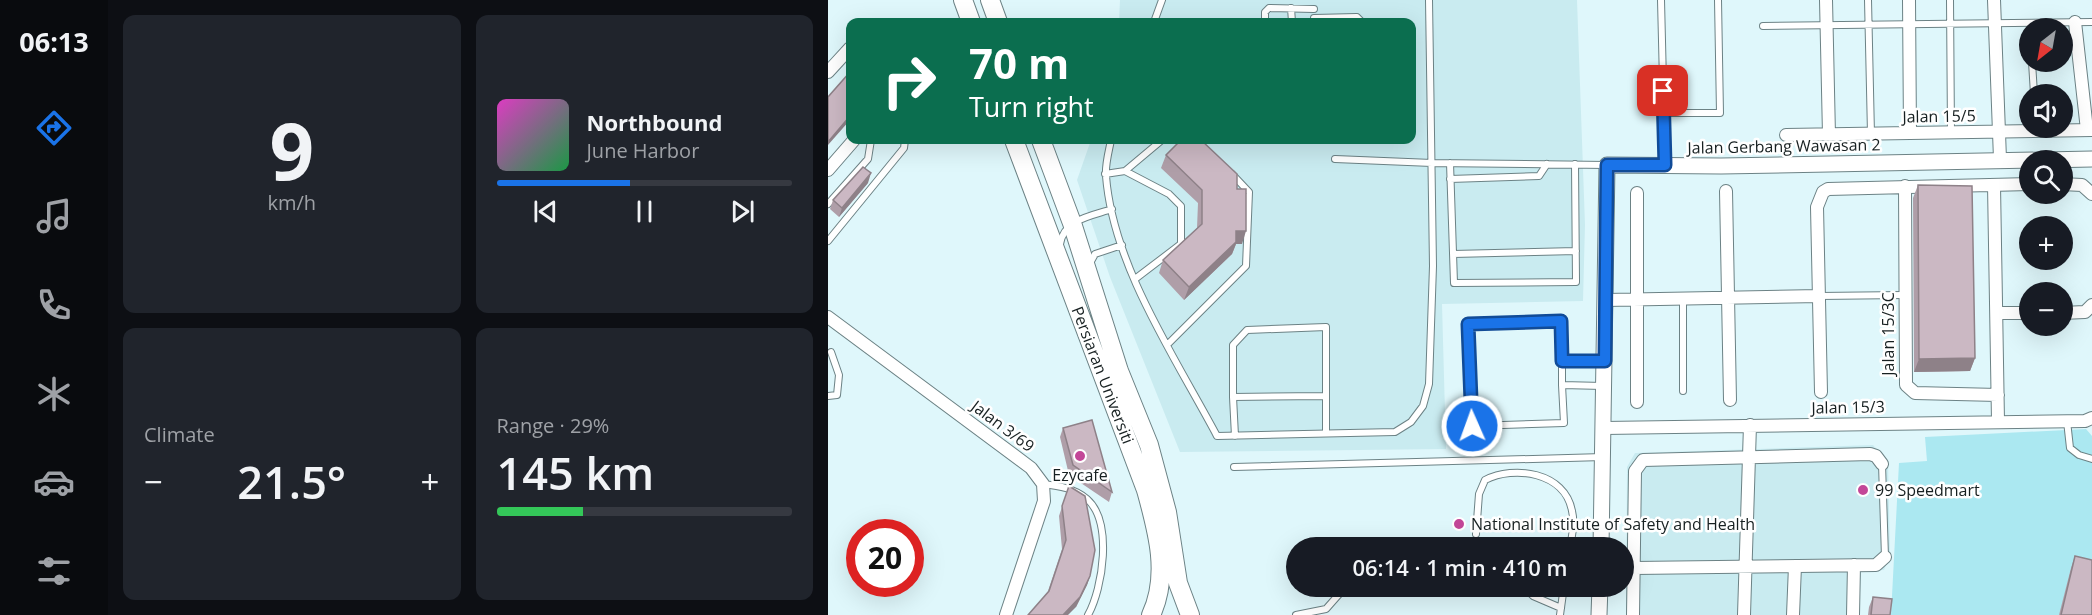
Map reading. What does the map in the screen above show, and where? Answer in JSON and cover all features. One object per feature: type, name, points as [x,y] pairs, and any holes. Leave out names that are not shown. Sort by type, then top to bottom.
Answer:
[{"type":"main road","points":[[963,0],[970,18]]},
{"type":"main road","points":[[990,0],[997,18]]},
{"type":"main road","name":"Persiaran Universiti","points":[[1016,144],[1146,490],[1158,537],[1161,579],[1151,615]]},
{"type":"main road","name":"Persiaran Universiti","points":[[1042,144],[1065,205],[1079,220],[1088,275],[1119,371],[1149,445],[1167,512],[1178,583],[1190,615]]},
{"type":"main road","points":[[1130,444],[1147,527],[1151,567],[1148,596],[1140,615]]},
{"type":"main road","points":[[1149,445],[1172,499],[1182,564],[1201,615]]},
{"type":"street","points":[[1826,0],[1829,135]]},
{"type":"street","points":[[1909,0],[1910,133]]},
{"type":"street","points":[[1994,0],[2000,159]]},
{"type":"street","points":[[2075,22],[2089,130]]},
{"type":"street","points":[[828,72],[846,52]]},
{"type":"street","name":"Jalan 15/5","points":[[1786,135],[2019,130]]},
{"type":"street","name":"Jalan 15/5","points":[[2073,130],[2089,130]]},
{"type":"street","points":[[828,170],[851,144]]},
{"type":"street","name":"Jalan Gerbang Wawasan 2","points":[[1607,165],[2092,159]]},
{"type":"street","points":[[1601,537],[1607,165]]},
{"type":"street","points":[[1821,392],[1817,207],[1819,199],[1828,189],[2019,184]]},
{"type":"street","points":[[1994,185],[1998,422]]},
{"type":"street","points":[[2073,185],[2082,185],[2092,194]]},
{"type":"street","name":"Jalan 15/3C","points":[[1905,186],[1904,381],[1908,389],[1915,393],[1998,395]]},
{"type":"street","points":[[1725,191],[1730,400]]},
{"type":"street","points":[[1637,193],[1637,402]]},
{"type":"street","points":[[1606,300],[1819,296]]},
{"type":"street","points":[[2073,313],[2085,312],[2092,305]]},
{"type":"street","points":[[1997,313],[2019,313]]},
{"type":"street","name":"Jalan 3/69","points":[[828,316],[1031,468],[1043,484]]},
{"type":"street","name":"Jalan 15/3","points":[[1604,428],[2067,421],[2092,418]]},
{"type":"street","points":[[1744,615],[1750,425]]},
{"type":"street","points":[[1882,464],[1876,456],[1870,454],[1647,458],[1635,471],[1634,568],[1880,564],[1885,557]]},
{"type":"street","points":[[1006,615],[1044,501],[1043,484]]},
{"type":"street","points":[[1853,615],[1854,565]]},
{"type":"street","points":[[1793,615],[1795,567]]},
{"type":"street","points":[[1599,615],[1600,597]]},
{"type":"street","points":[[1633,597],[1633,615]]},
{"type":"lane","points":[[1155,18],[1162,0]]},
{"type":"lane","points":[[1314,0],[1315,18]]},
{"type":"lane","points":[[1111,144],[1105,174],[1122,244],[1135,279],[1217,436],[1395,432],[1411,422],[1423,406],[1429,384],[1433,266],[1430,0]]},
{"type":"lane","points":[[1660,0],[1665,165]]},
{"type":"lane","points":[[1663,113],[1720,113],[1718,0]]},
{"type":"lane","points":[[1868,0],[1871,134]]},
{"type":"lane","points":[[1950,0],[1951,132]]},
{"type":"lane","points":[[1265,18],[1265,12],[1269,8],[1314,9]]},
{"type":"lane","points":[[1291,8],[1292,18]]},
{"type":"lane","points":[[1343,18],[1358,18]]},
{"type":"lane","points":[[2075,22],[2092,22]]},
{"type":"lane","points":[[1763,27],[1950,24],[2019,25]]},
{"type":"lane","points":[[828,204],[867,159],[870,144]]},
{"type":"lane","points":[[828,241],[904,148],[904,144]]},
{"type":"lane","points":[[1105,174],[1125,171],[1157,144]]},
{"type":"lane","points":[[1335,159],[1432,163],[1607,165]]},
{"type":"lane","points":[[1450,163],[1454,283],[1576,282],[1575,164]]},
{"type":"lane","points":[[1450,179],[1539,176],[1546,164]]},
{"type":"lane","points":[[1168,344],[1246,266],[1249,192],[1224,166]]},
{"type":"lane","points":[[1125,171],[1169,194],[1181,206],[1181,244],[1135,279]]},
{"type":"lane","points":[[1058,256],[1064,230],[1079,220],[1112,209]]},
{"type":"lane","points":[[1088,275],[1090,262],[1095,254],[1122,244]]},
{"type":"lane","points":[[1453,254],[1576,251]]},
{"type":"lane","points":[[1819,296],[1904,295]]},
{"type":"lane","points":[[1683,299],[1683,391]]},
{"type":"lane","points":[[1561,321],[1562,385],[1564,423],[1472,426],[1468,324],[1561,321]]},
{"type":"lane","points":[[1235,436],[1233,345],[1247,330],[1326,327],[1326,434]]},
{"type":"lane","points":[[828,396],[837,395],[839,375],[831,352]]},
{"type":"lane","points":[[1562,361],[1605,361]]},
{"type":"lane","points":[[1562,385],[1604,386]]},
{"type":"lane","points":[[1233,397],[1326,396]]},
{"type":"lane","points":[[2067,421],[2070,448],[2079,455],[2092,459]]},
{"type":"lane","points":[[1234,467],[1603,457]]},
{"type":"lane","points":[[1527,473],[1528,458]]},
{"type":"lane","points":[[1882,464],[1885,557]]},
{"type":"lane","points":[[1476,534],[1479,494],[1485,480],[1492,476],[1527,473],[1537,474],[1550,480],[1568,497],[1572,510],[1572,537]]},
{"type":"lane","points":[[1043,484],[1076,492],[1087,499],[1099,518],[1103,559],[1099,593],[1088,615]]},
{"type":"lane","points":[[1296,615],[1325,612],[1337,597]]},
{"type":"lane","points":[[1535,597],[1560,611]]},
{"type":"shaded area","points":[[1120,0],[1577,0],[1585,225],[1583,301],[1442,304],[1446,449],[1180,452],[1110,277],[1077,180],[1090,144],[1416,144],[1416,18],[1119,18]]},
{"type":"shaded area","points":[[2086,429],[2092,436],[2092,615],[1891,615],[1899,463],[1927,461],[1925,437]]},
{"type":"shaded area","points":[[1873,445],[1888,461],[1890,556],[1884,570],[1861,571],[1859,615],[1626,615],[1626,597],[1634,597],[1634,537],[1627,537],[1627,467],[1635,453]]},
{"type":"building","points":[[846,77],[846,121],[828,142],[828,97]]},
{"type":"building","points":[[1177,144],[1205,144],[1237,174],[1237,189],[1246,189],[1246,231],[1236,231],[1236,242],[1189,287],[1163,260],[1202,224],[1202,190],[1166,155]]},
{"type":"building","points":[[863,167],[871,173],[842,208],[833,200]]},
{"type":"building","points":[[1918,185],[1972,186],[1975,358],[1919,359]]},
{"type":"building","name":"Ezycafe","points":[[1092,420],[1112,492],[1073,465],[1063,428]]},
{"type":"building","points":[[1069,486],[1085,496],[1095,550],[1090,576],[1080,597],[1063,615],[1028,615],[1049,591],[1066,540],[1062,506]]},
{"type":"building","points":[[2075,556],[2092,560],[2092,615],[2061,615]]},
{"type":"building","points":[[1873,597],[1892,599],[1890,615],[1871,615]]},
{"type":"place","name":"Ezycafe","points":[[1080,456]]},
{"type":"place","name":"99 Speedmart","points":[[1863,490]]},
{"type":"place","name":"National Institute of Safety and Health","points":[[1459,524]]},
{"type":"route","points":[[1472,426],[1468,324],[1561,321],[1562,361],[1605,361],[1607,165],[1665,165],[1663,91]]}]
